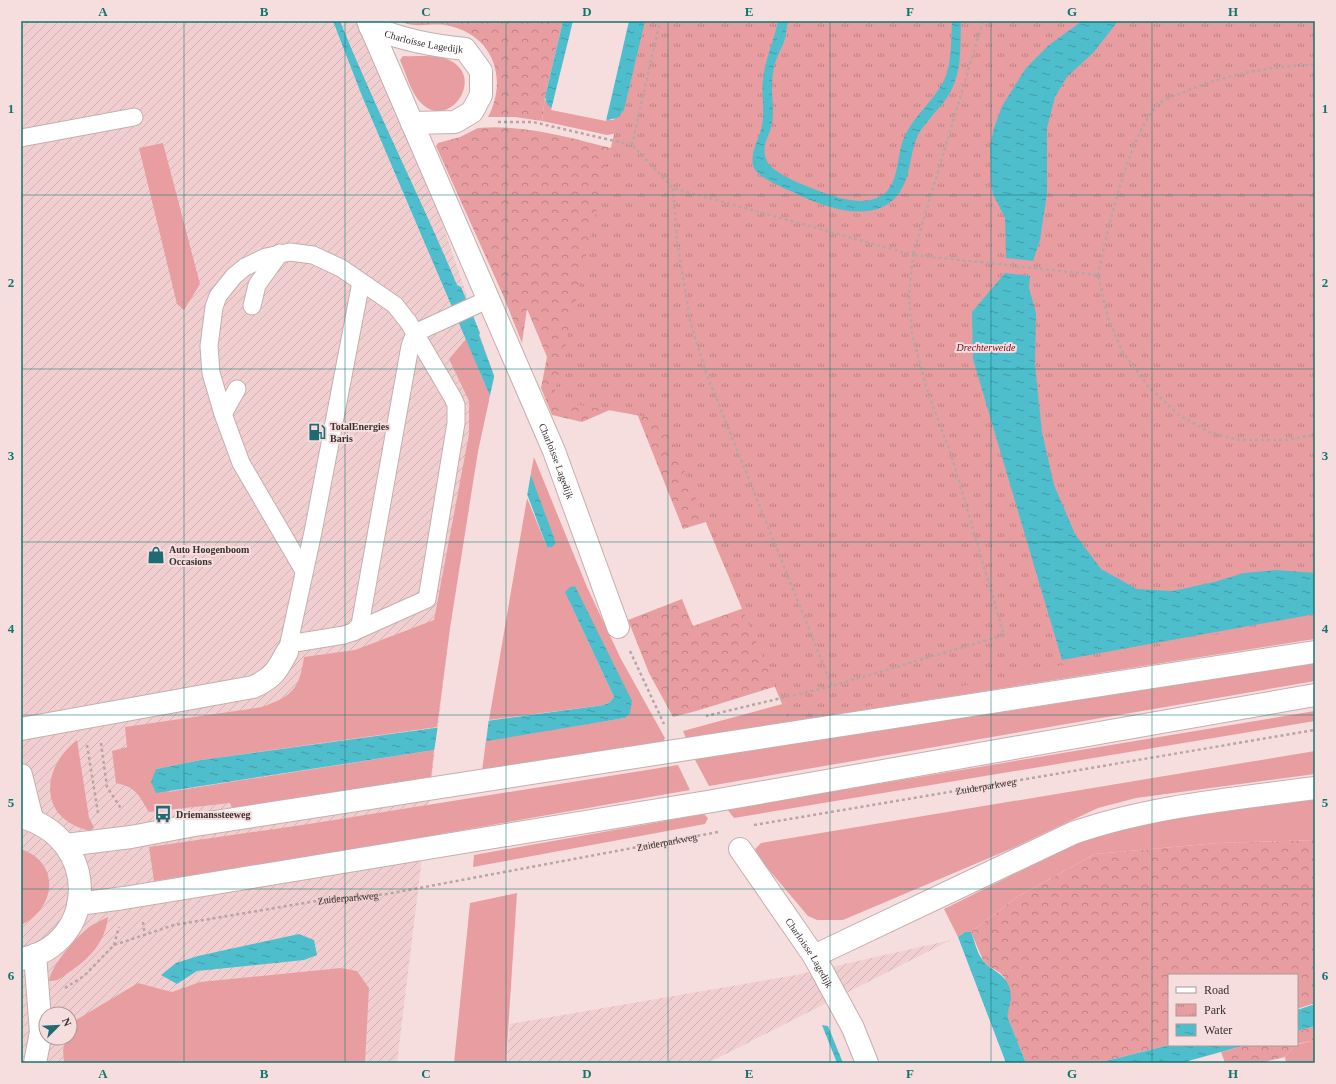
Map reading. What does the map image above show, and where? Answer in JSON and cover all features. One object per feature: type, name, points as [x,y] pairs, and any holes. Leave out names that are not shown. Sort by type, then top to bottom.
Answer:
[{"type":"main road","name":"Charloisse Lagedijk","points":[[369,24],[400,38],[431,45],[465,49],[481,70],[481,95],[472,112],[455,122],[412,123]]},
{"type":"main road","name":"Charloisse Lagedijk","points":[[369,24],[412,123],[481,303],[554,451],[618,627]]},
{"type":"main road","points":[[21,729],[253,688],[266,681],[276,672],[288,648]]},
{"type":"main road","points":[[66,845],[131,837],[189,826],[1315,652]]},
{"type":"main road","points":[[78,904],[124,898],[715,800],[1315,695]]},
{"type":"main road","points":[[21,775],[26,818],[57,834],[66,845],[78,867],[80,891],[73,920],[63,935],[51,946],[28,957],[38,1000],[41,1032],[35,1063]]},
{"type":"main road","points":[[814,956],[1073,833],[1102,823],[1163,810],[1315,788]]},
{"type":"main road","name":"Charloisse Lagedijk","points":[[740,849],[814,956],[853,1028],[867,1063]]},
{"type":"lane","points":[[21,138],[134,117]]},
{"type":"lane","points":[[304,571],[241,463],[223,414],[211,373],[209,360],[214,307],[218,296],[234,276],[256,261],[280,253],[290,252],[313,256],[342,268],[395,305],[415,333],[453,398],[457,414],[427,599],[353,632],[288,648],[304,571],[362,282]]},
{"type":"lane","points":[[252,306],[257,285],[280,253]]},
{"type":"lane","points":[[353,632],[360,625],[410,346],[415,333],[481,303]]},
{"type":"lane","points":[[223,414],[237,389]]},
{"type":"path","points":[[632,145],[660,21]]},
{"type":"path","points":[[703,717],[832,686],[1004,635],[951,454],[928,393],[912,334],[909,294],[913,255],[983,21]]},
{"type":"path","points":[[1315,65],[1295,65],[1262,70],[1211,82],[1160,102],[1145,121],[1127,168],[1115,202],[1105,239],[1098,275],[1108,318],[1122,351],[1148,386],[1178,415],[1209,432],[1239,440],[1288,440],[1315,434]]},
{"type":"path","points":[[455,122],[533,122],[632,145],[673,188],[913,255],[1098,275]]},
{"type":"path","points":[[673,188],[677,241],[691,325],[707,375],[832,686]]},
{"type":"path","name":"Zuiderparkweg","points":[[749,826],[1315,730]]},
{"type":"path","name":"Zuiderparkweg","points":[[38,1000],[62,990],[84,976],[114,945],[174,925],[328,900],[387,894],[719,831]]},
{"type":"shaded area","points":[[21,21],[374,21],[494,376],[478,451],[450,628],[397,1063],[21,1063]]},
{"type":"shaded area","points":[[951,940],[708,1063],[506,1063],[510,1024],[796,975]]},
{"type":"green space","points":[[400,21],[563,21],[545,97],[542,121],[515,117],[488,117],[494,102],[497,87],[496,72],[492,59],[485,47],[474,37],[461,30],[445,25],[411,25]]},
{"type":"green space","name":"Drechterweide","points":[[640,21],[1315,21],[1315,615],[1043,669],[790,723],[663,420],[553,400]]},
{"type":"green space","points":[[403,56],[432,56],[444,58],[460,68],[464,78],[464,88],[460,98],[453,106],[443,110],[433,110],[422,104],[412,89],[400,60]]},
{"type":"green space","points":[[545,97],[545,100],[608,120],[613,120],[621,114],[618,133],[607,135],[542,121]]},
{"type":"green space","points":[[496,127],[530,130],[565,136],[615,149],[781,685],[673,717],[649,673],[628,620],[682,599],[693,626],[747,607],[709,521],[683,529],[638,416],[650,395],[619,406],[582,422],[552,415],[541,388],[547,357],[527,309],[522,343],[503,295],[436,146],[438,143],[460,137],[478,128]]},
{"type":"green space","points":[[163,143],[200,284],[184,310],[177,304],[139,148]]},
{"type":"green space","points":[[466,339],[490,396],[478,451],[450,628],[437,727],[201,760],[156,769],[168,792],[434,750],[431,779],[233,811],[230,803],[149,812],[137,793],[129,787],[116,783],[112,751],[127,747],[125,727],[262,707],[281,699],[292,690],[300,677],[304,657],[355,650],[434,620],[469,434],[469,401],[449,359]]},
{"type":"green space","points":[[534,457],[587,587],[621,659],[665,738],[663,743],[482,771],[486,740],[625,718],[565,592],[614,697],[610,702],[604,705],[489,720],[527,498],[547,547],[556,543],[530,477]]},
{"type":"green space","points":[[1315,614],[1315,639],[686,738],[683,731],[1011,642]]},
{"type":"green space","points":[[1315,661],[1315,681],[709,786],[694,758],[1042,706]]},
{"type":"green space","points":[[1315,711],[1315,721],[734,818],[727,809]]},
{"type":"green space","points":[[77,740],[89,818],[94,827],[91,831],[74,825],[62,816],[54,805],[50,793],[51,779],[56,765],[65,752]]},
{"type":"green space","points":[[1315,751],[1315,774],[1136,798],[1098,808],[1015,847],[843,920],[817,920],[808,916],[758,857],[755,849],[761,843]]},
{"type":"green space","points":[[678,765],[690,790],[304,858],[154,881],[149,847],[309,824]]},
{"type":"green space","points":[[1315,799],[1315,840],[1218,843],[1095,854],[1017,897],[971,932],[965,932],[958,937],[944,909],[1095,834],[1118,826],[1238,806]]},
{"type":"green space","points":[[704,814],[708,818],[705,824],[473,867],[474,855]]},
{"type":"green space","points":[[1315,840],[1315,1003],[1298,1009],[1298,974],[1168,974],[1168,1045],[1098,1063],[1026,1063],[1008,1018],[1005,978],[999,972],[988,966],[983,960],[971,932],[1017,897],[1095,854],[1218,843]]},
{"type":"green space","points":[[21,849],[34,856],[43,864],[48,875],[49,886],[47,897],[41,908],[33,917],[21,925]]},
{"type":"green space","points":[[517,893],[506,1063],[454,1063],[470,903]]},
{"type":"green space","points":[[108,917],[104,934],[91,954],[78,966],[60,978],[55,981],[49,981],[54,967],[80,935],[92,925]]},
{"type":"green space","points":[[341,968],[357,971],[369,988],[365,1063],[64,1063],[64,1046],[78,1046],[78,1019],[138,983],[172,992],[200,982]]},
{"type":"green space","points":[[1315,1026],[1315,1040],[1298,1044],[1298,1031]]},
{"type":"green space","points":[[1315,1040],[1315,1063],[1286,1063],[1285,1057],[1294,1046],[1298,1046],[1298,1044]]},
{"type":"green space","points":[[1242,1046],[1294,1046],[1285,1057],[1260,1063],[1225,1063],[1221,1052]]},
{"type":"water","points":[[333,21],[340,21],[457,285],[461,287],[480,333],[479,335],[556,543],[552,547],[547,547],[490,396],[362,96]]},
{"type":"water","points":[[563,21],[645,21],[624,110],[617,118],[608,120],[553,109],[547,104],[545,97]]},
{"type":"water","points":[[778,21],[788,21],[785,39],[776,60],[772,79],[773,118],[764,150],[766,159],[769,164],[779,173],[811,188],[848,200],[867,201],[884,194],[892,184],[895,177],[900,149],[906,134],[911,125],[935,95],[945,78],[950,57],[952,21],[961,21],[960,53],[955,83],[944,102],[918,135],[905,182],[896,197],[885,206],[871,211],[856,212],[824,205],[771,182],[759,174],[755,169],[752,160],[763,119],[764,72]]},
{"type":"water","points":[[1082,21],[1118,21],[1094,52],[1067,77],[1055,97],[1047,128],[1047,193],[1040,240],[1033,261],[1006,258],[1005,218],[993,194],[991,183],[990,146],[994,128],[1002,106],[1026,68],[1049,45]]},
{"type":"water","points":[[1005,273],[1030,276],[1029,288],[1036,313],[1035,365],[1042,432],[1054,485],[1075,534],[1101,569],[1137,589],[1173,591],[1214,582],[1244,573],[1276,570],[1315,573],[1315,614],[1062,660],[973,359],[972,312]]},
{"type":"water","points":[[575,586],[632,701],[630,713],[625,718],[434,750],[156,793],[151,782],[156,769],[201,760],[604,705],[610,702],[614,697],[565,592],[570,587]]},
{"type":"water","points":[[965,932],[971,932],[982,959],[1004,978],[1010,989],[1011,997],[1008,1018],[1026,1063],[1006,1063],[958,937]]},
{"type":"water","points":[[299,934],[314,940],[317,955],[304,960],[197,971],[177,984],[161,975],[176,963],[198,956]]},
{"type":"water","points":[[1315,1004],[1315,1026],[1298,1031],[1298,1010]]},
{"type":"water","points":[[822,1025],[828,1026],[843,1063],[837,1063]]},
{"type":"water","points":[[1168,1045],[1242,1046],[1181,1063],[1098,1063]]},
{"type":"pier","points":[[573,21],[629,21],[606,121],[551,110]]},
{"type":"pier","points":[[495,373],[531,473],[526,502],[489,400]]},
{"type":"pier","points":[[489,718],[486,742],[434,752],[438,725]]},
{"type":"place","name":"TotalEnergies Baris","points":[[317,432]]},
{"type":"place","name":"Auto Hoogenboom Occasions","points":[[156,555]]},
{"type":"place","name":"Driemanssteeweg","points":[[163,814]]}]
